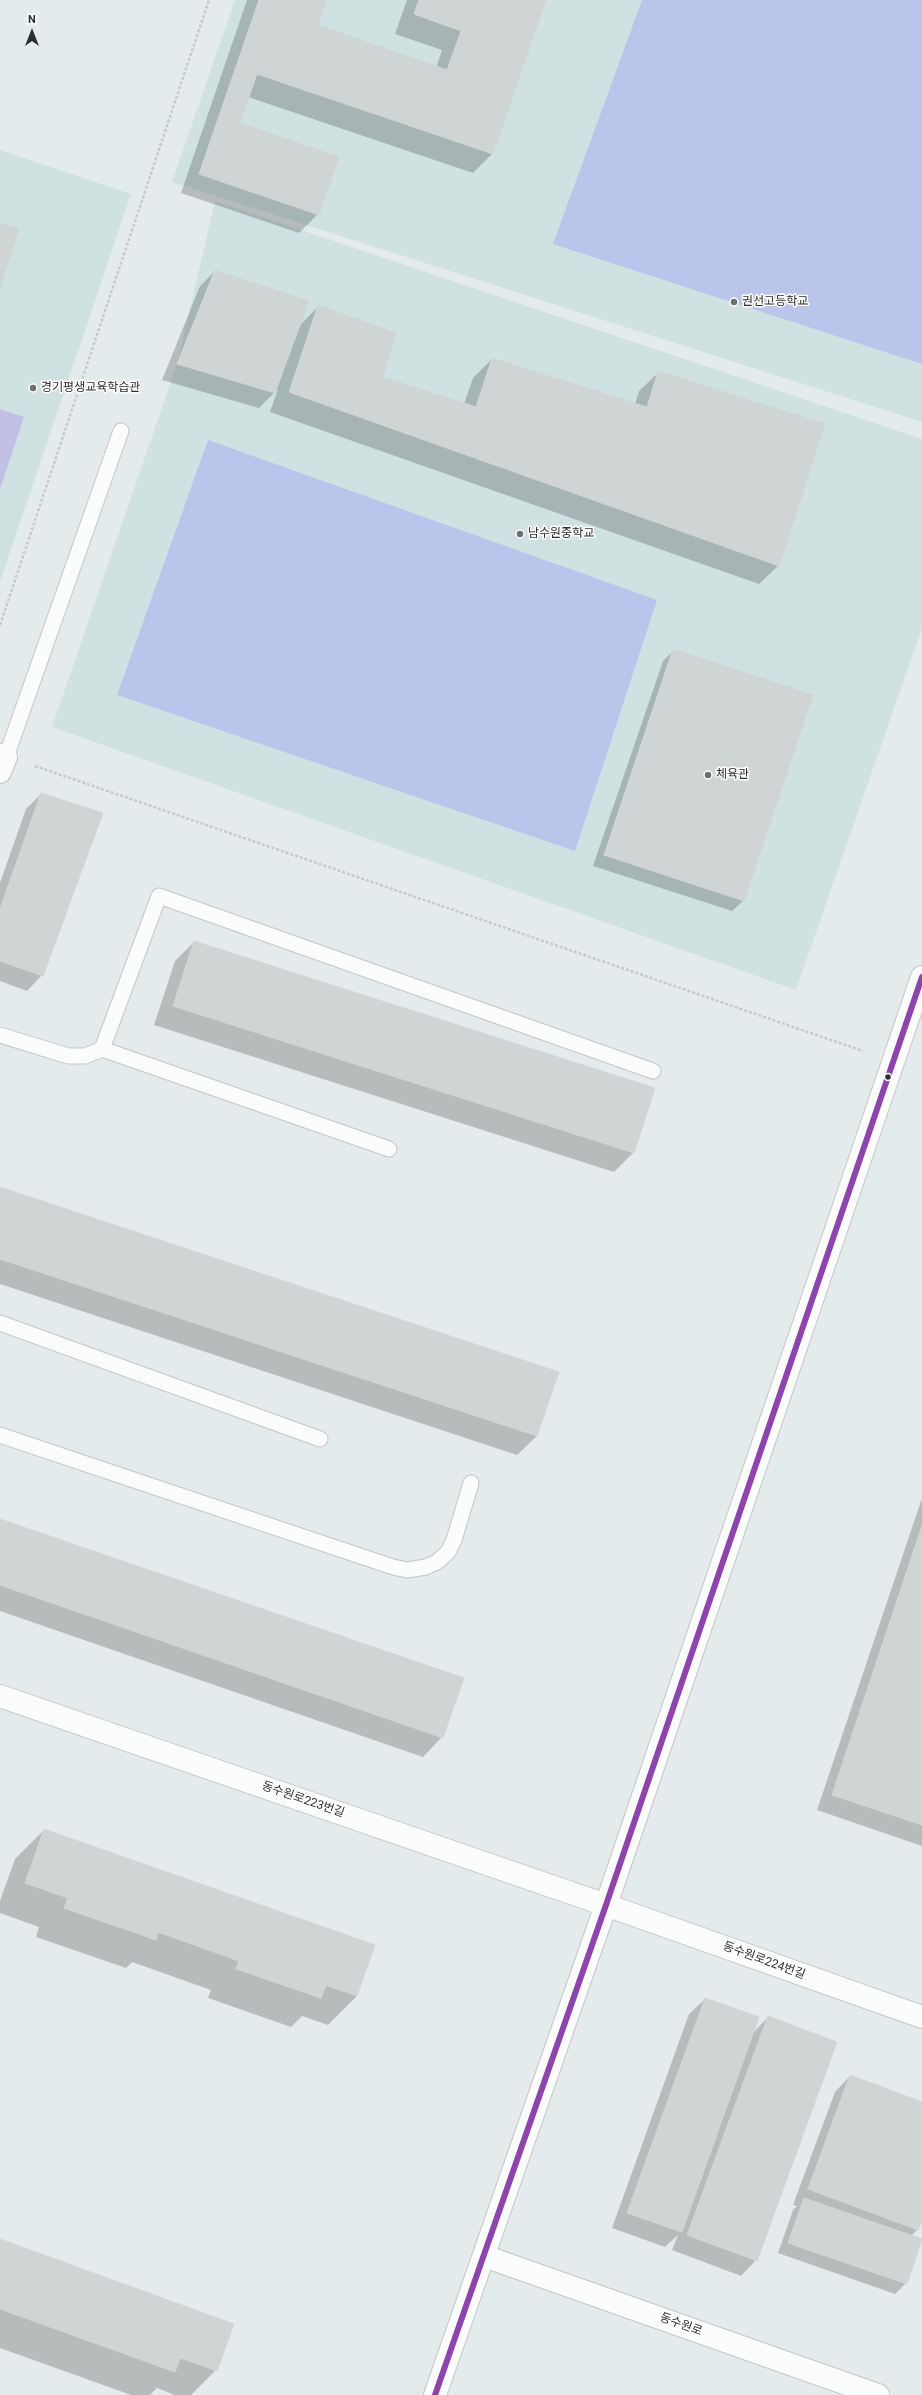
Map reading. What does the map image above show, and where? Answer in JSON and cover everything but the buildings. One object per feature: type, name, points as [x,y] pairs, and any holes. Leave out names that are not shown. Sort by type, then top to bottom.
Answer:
[{"type":"main road","points":[[435,2395],[606,1905],[922,977]]},
{"type":"main road","name":"동수원로223번길","points":[[0,1696],[606,1905]]},
{"type":"main road","name":"동수원로224번길","points":[[606,1905],[922,2016]]},
{"type":"main road","name":"동수원로","points":[[484,2256],[878,2395]]},
{"type":"lane","points":[[2,761],[122,431]]},
{"type":"lane","points":[[102,1049],[159,896],[653,1071]]},
{"type":"lane","points":[[0,1035],[68,1056],[85,1056],[102,1049],[389,1149]]},
{"type":"lane","points":[[0,1323],[320,1439]]},
{"type":"lane","points":[[0,1434],[385,1565],[407,1570],[426,1567],[437,1562],[448,1552],[454,1540],[471,1483]]},
{"type":"path","points":[[0,625],[209,0]]},
{"type":"path","points":[[2,761],[53,771],[893,1062]]},
{"type":"shaded area","name":"권선고등학교","points":[[235,0],[922,0],[922,422],[172,182]]},
{"type":"shaded area","points":[[642,0],[922,0],[922,364],[553,244]]},
{"type":"shaded area","name":"경기평생교육학습관","points":[[0,150],[131,194],[0,582]]},
{"type":"shaded area","name":"남수원중학교","points":[[215,201],[922,439],[922,628],[796,990],[52,727],[177,364]]},
{"type":"shaded area","points":[[0,409],[24,417],[0,489]]},
{"type":"shaded area","points":[[208,440],[657,600],[575,851],[117,695]]},
{"type":"transit line","points":[[435,2395],[606,1905],[922,977]]},
{"type":"place","name":"권선고등학교","points":[[734,302]]},
{"type":"place","name":"경기평생교육학습관","points":[[33,388]]},
{"type":"place","name":"남수원중학교","points":[[520,534]]},
{"type":"place","name":"체육관","points":[[708,775]]}]
